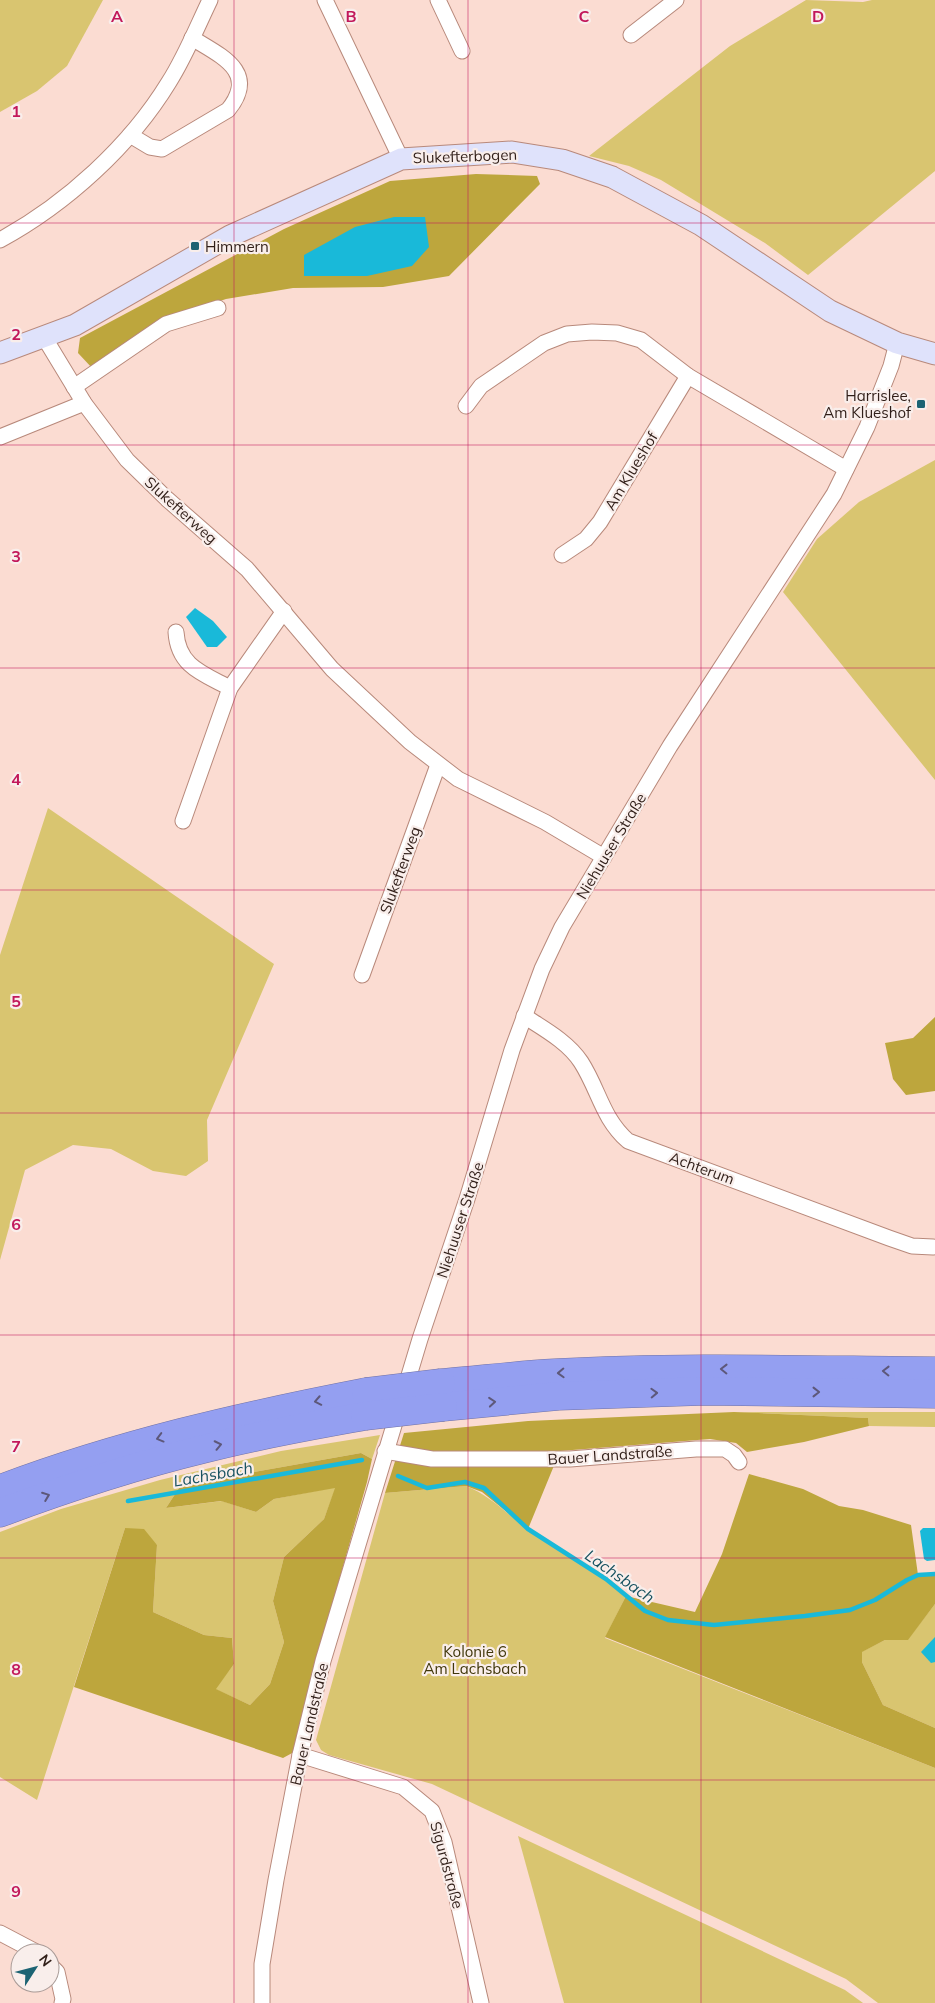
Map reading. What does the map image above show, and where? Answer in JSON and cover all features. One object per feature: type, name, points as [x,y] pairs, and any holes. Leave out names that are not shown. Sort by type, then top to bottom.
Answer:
[{"type":"highway","points":[[0,1489],[96,1456],[197,1427],[283,1408],[365,1404],[442,1395],[554,1373],[714,1369],[935,1371]]},
{"type":"highway","points":[[442,1395],[558,1396],[705,1391],[935,1394]]},
{"type":"highway","points":[[0,1513],[61,1490],[205,1448],[290,1430],[365,1404]]},
{"type":"street","points":[[0,240],[61,201],[88,178],[130,135],[170,82],[210,0]]},
{"type":"street","points":[[326,0],[401,159]]},
{"type":"street","points":[[438,0],[462,51]]},
{"type":"street","points":[[631,35],[676,0]]},
{"type":"street","points":[[130,135],[150,147],[162,149],[228,110],[236,101],[240,89],[239,76],[233,65],[192,38]]},
{"type":"street","name":"Slukefterbogen","points":[[0,353],[74,325],[230,236],[401,159],[512,152],[562,160],[612,177],[701,225],[830,311],[897,343]]},
{"type":"street","points":[[74,387],[166,324],[218,308]]},
{"type":"street","points":[[466,406],[481,386],[544,344],[567,334],[592,332],[617,334],[641,340],[688,376],[846,469]]},
{"type":"street","name":"Slukefterweg","points":[[44,337],[84,403],[127,460],[167,499],[248,568],[332,669],[410,742],[458,779],[546,822],[604,857]]},
{"type":"street","points":[[897,343],[935,354]]},
{"type":"street","name":"Niehuuser Straße","points":[[394,1424],[524,1016],[542,969],[562,927],[670,746],[834,494],[867,427],[892,366],[897,343]]},
{"type":"street","name":"Am Klueshof","points":[[562,555],[586,539],[600,522],[688,376]]},
{"type":"street","points":[[0,437],[84,403]]},
{"type":"street","points":[[183,822],[230,688],[284,611]]},
{"type":"street","points":[[176,632],[176,645],[182,657],[192,668],[230,688]]},
{"type":"street","name":"Slukefterweg","points":[[362,975],[438,765]]},
{"type":"street","name":"Achterum","points":[[524,1016],[550,1033],[571,1050],[581,1062],[616,1131],[628,1141],[912,1246],[933,1246]]},
{"type":"street","name":"Bauer Landstraße","points":[[262,2003],[262,1964],[300,1755],[323,1661],[394,1424]]},
{"type":"street","name":"Bauer Landstraße","points":[[385,1451],[432,1459],[570,1459],[696,1449],[725,1449],[734,1455],[739,1462]]},
{"type":"street","name":"Sigurdstraße","points":[[300,1755],[403,1787],[432,1811],[444,1842],[481,2003]]},
{"type":"street","points":[[0,1934],[18,1943]]},
{"type":"street","points":[[60,1986],[62,2003]]},
{"type":"green space","points":[[0,0],[103,0],[67,66],[37,91],[0,112]]},
{"type":"green space","points":[[806,0],[863,2],[872,0],[935,0],[935,171],[808,275],[765,243],[661,180],[629,166],[589,156],[730,46]]},
{"type":"green space","points":[[935,460],[935,780],[783,592],[817,539],[859,502]]},
{"type":"green space","points":[[48,808],[274,964],[207,1120],[208,1161],[186,1176],[153,1171],[111,1149],[73,1145],[25,1170],[0,1260],[0,955]]},
{"type":"green space","points":[[734,1412],[935,1412],[935,1427],[869,1426],[868,1418]]},
{"type":"green space","points":[[380,1435],[372,1459],[361,1453],[181,1485],[166,1508],[222,1501],[256,1512],[274,1499],[336,1487],[324,1519],[284,1557],[273,1601],[284,1642],[270,1684],[250,1705],[215,1689],[234,1664],[232,1638],[204,1635],[153,1612],[157,1545],[125,1528],[37,1800],[0,1777],[0,1532],[61,1509],[160,1480],[281,1451]]},
{"type":"green space","name":"Kolonie 6 Am Lachsbach","points":[[466,1486],[491,1500],[529,1530],[591,1569],[626,1596],[605,1638],[935,1768],[935,2003],[878,2003],[846,1979],[432,1784],[329,1755],[321,1750],[316,1740],[385,1493]]},
{"type":"green space","points":[[935,1604],[935,1728],[883,1705],[862,1662],[861,1652],[885,1640],[908,1639]]},
{"type":"green space","points":[[518,1836],[845,1990],[863,2003],[564,2003]]},
{"type":"shaded area","points":[[476,174],[537,176],[540,184],[449,276],[383,287],[293,288],[226,299],[163,320],[93,369],[78,353],[80,338],[284,229],[390,181]]},
{"type":"shaded area","points":[[935,1017],[935,1091],[906,1095],[893,1079],[885,1043],[913,1038]]},
{"type":"shaded area","points":[[734,1412],[868,1418],[869,1426],[804,1442],[747,1452],[736,1443],[710,1439],[560,1451],[528,1529],[482,1492],[466,1486],[385,1493],[404,1433],[528,1421]]},
{"type":"shaded area","points":[[361,1453],[372,1459],[367,1482],[317,1658],[294,1752],[283,1758],[74,1687],[125,1528],[144,1529],[157,1545],[153,1612],[204,1635],[232,1638],[234,1664],[216,1689],[250,1705],[270,1684],[284,1642],[273,1601],[284,1557],[324,1519],[335,1488],[274,1499],[256,1512],[221,1501],[166,1508],[181,1485]]},
{"type":"shaded area","points":[[749,1474],[803,1489],[839,1506],[863,1510],[911,1525],[918,1575],[935,1574],[935,1604],[908,1640],[885,1640],[862,1652],[862,1662],[883,1705],[935,1728],[935,1768],[605,1637],[626,1596],[695,1612],[722,1554]]},
{"type":"water","points":[[394,217],[425,217],[429,247],[412,266],[367,276],[304,276],[304,255],[355,227]]},
{"type":"water","points":[[195,608],[213,621],[227,637],[217,647],[207,647],[186,617]]},
{"type":"water","points":[[923,1528],[935,1528],[935,1560],[927,1561],[924,1559],[920,1531]]},
{"type":"water","points":[[935,1637],[935,1662],[931,1663],[921,1652]]},
{"type":"waterway","name":"Lachsbach","points":[[128,1501],[362,1460]]},
{"type":"waterway","name":"Lachsbach","points":[[398,1476],[427,1488],[465,1482],[484,1488],[528,1529],[606,1579],[645,1611],[668,1620],[714,1625],[850,1610],[875,1600],[918,1575],[935,1574]]},
{"type":"place","name":"Himmern","points":[[195,246]]},
{"type":"place","name":"Harrislee, Am Klueshof","points":[[921,404]]}]
